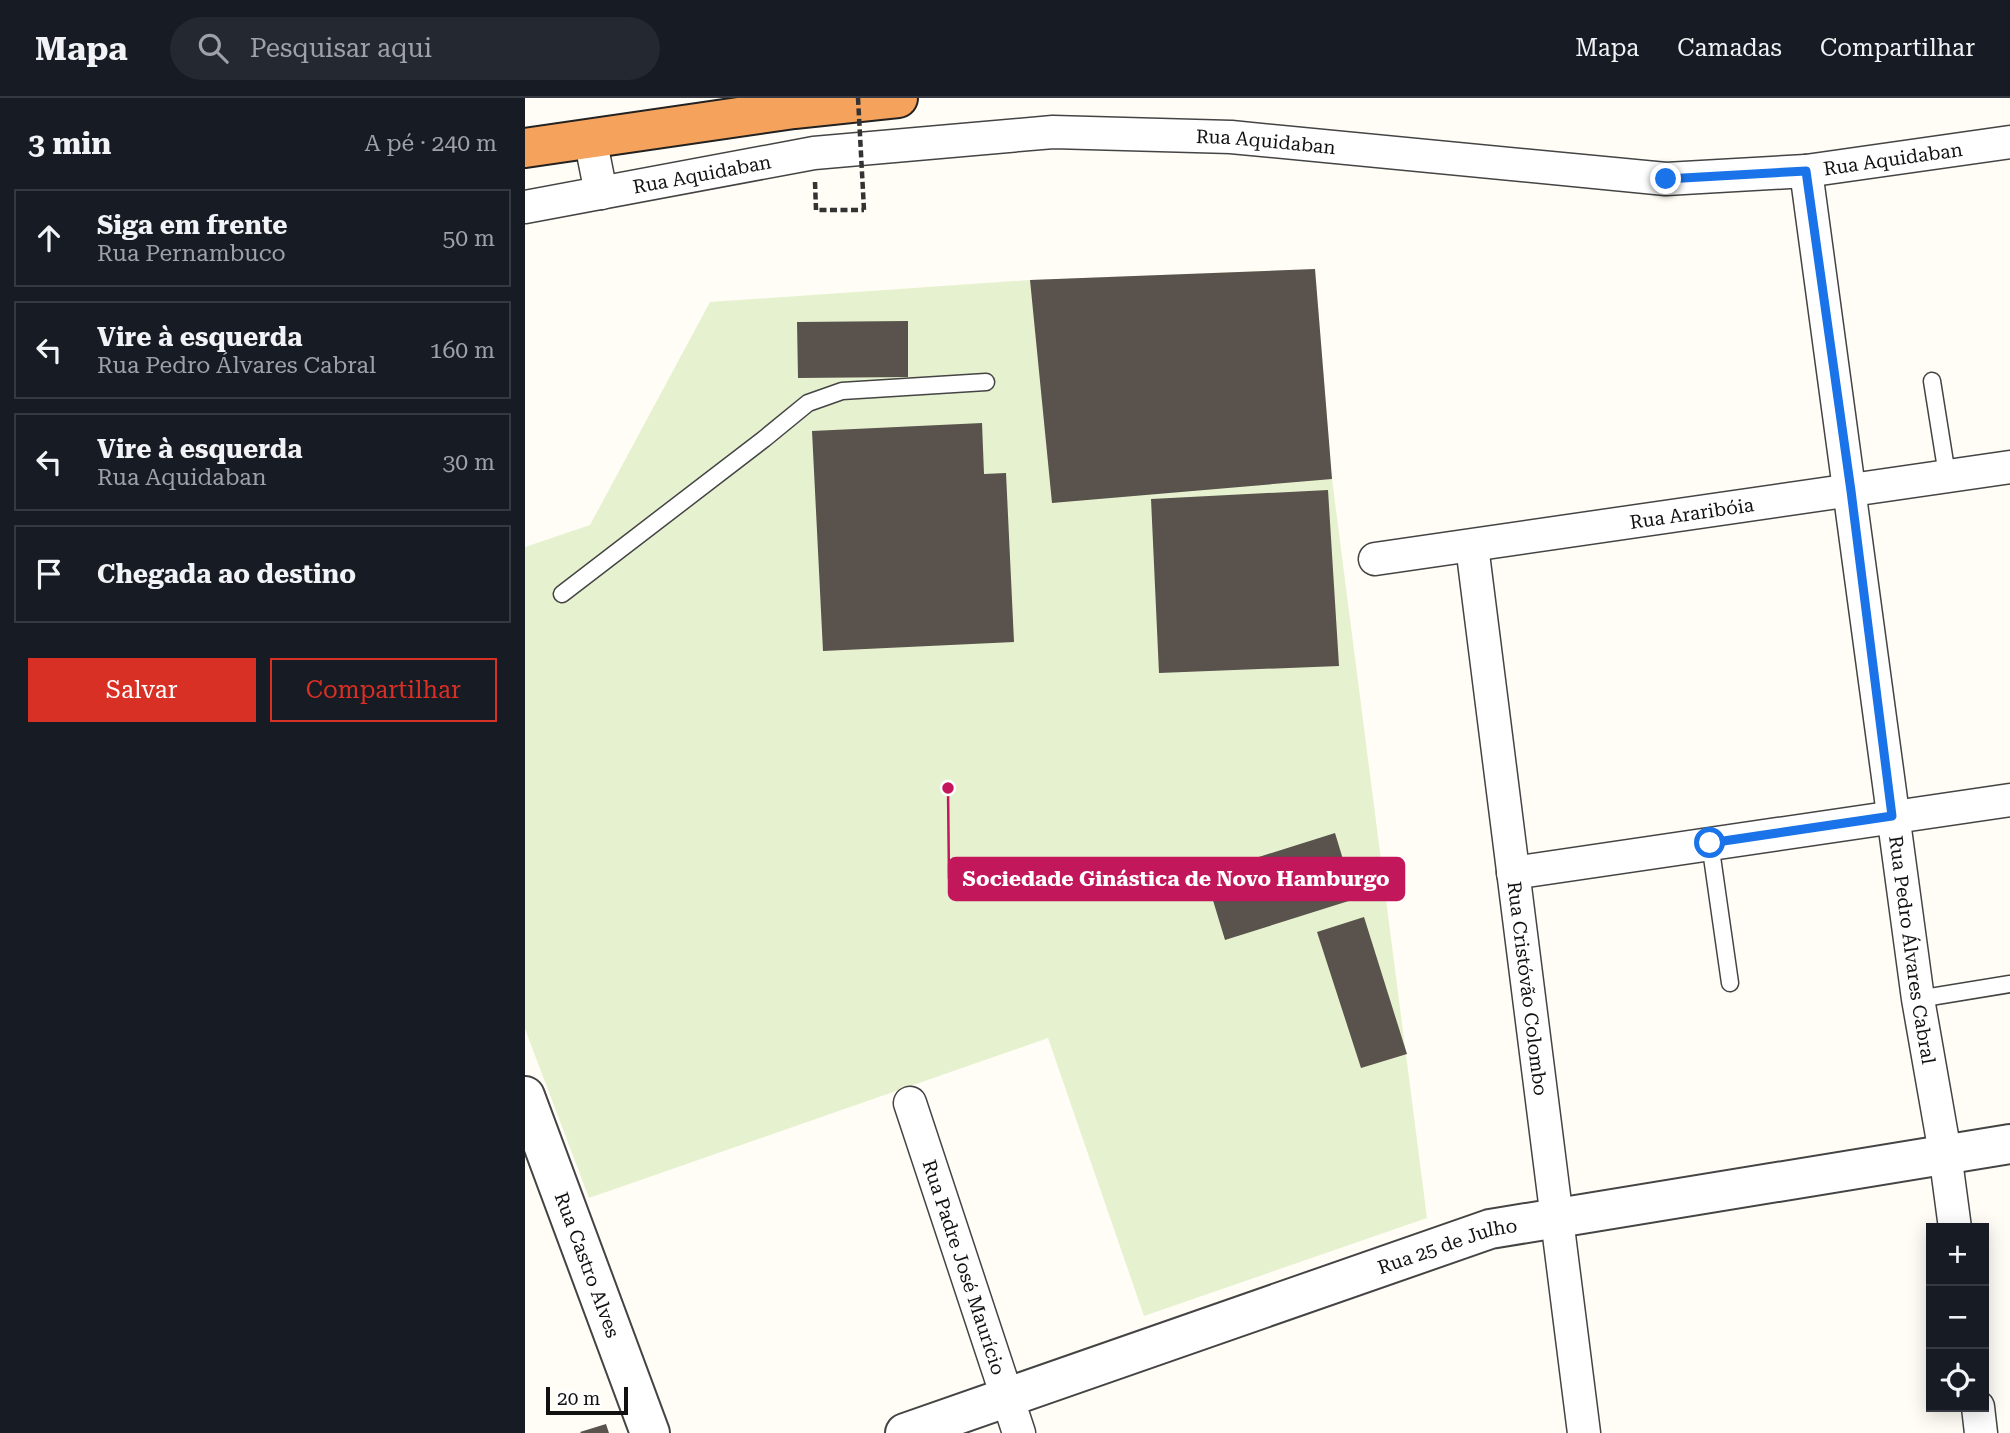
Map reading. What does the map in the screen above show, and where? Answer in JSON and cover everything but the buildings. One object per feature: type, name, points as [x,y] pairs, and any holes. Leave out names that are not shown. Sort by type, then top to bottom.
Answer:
[{"type":"highway","points":[[525,148],[794,109],[898,98]]},
{"type":"street","name":"Rua Aquidaban","points":[[525,207],[814,153],[1053,132],[1231,137],[1666,179],[1806,171],[2010,142]]},
{"type":"street","points":[[590,138],[601,193]]},
{"type":"street","name":"Rua Pedro Álvares Cabral","points":[[1806,171],[1851,491],[1892,816],[1954,1223]]},
{"type":"street","name":"Rua Araribóia","points":[[1375,559],[2010,467]]},
{"type":"street","name":"Rua Cristóvão Colombo","points":[[1472,546],[1584,1433]]},
{"type":"street","points":[[1513,873],[2010,800]]},
{"type":"street","name":"Rua Castro Alves","points":[[525,1096],[650,1433]]},
{"type":"street","name":"Rua Padre José Maurício","points":[[910,1103],[1019,1433]]},
{"type":"street","name":"Rua 25 de Julho","points":[[905,1433],[1490,1229],[2010,1144]]},
{"type":"street","points":[[1979,1412],[1981,1433]]},
{"type":"lane","points":[[1932,381],[1947,475]]},
{"type":"lane","points":[[562,594],[809,403],[842,391],[986,382]]},
{"type":"lane","points":[[1710,843],[1730,983]]},
{"type":"lane","points":[[1918,999],[2010,984]]},
{"type":"path","points":[[814,153],[816,210],[864,211],[858,98]]},
{"type":"green space","points":[[1315,269],[1332,479],[1427,1218],[1144,1316],[1048,1038],[589,1198],[525,1029],[525,547],[590,525],[710,302],[1030,280]]},
{"type":"place","name":"Sociedade Ginástica de Novo Hamburgo","points":[[948,788]]},
{"type":"route","points":[[1666,179],[1806,171],[1851,491],[1892,816],[1710,843]]}]
